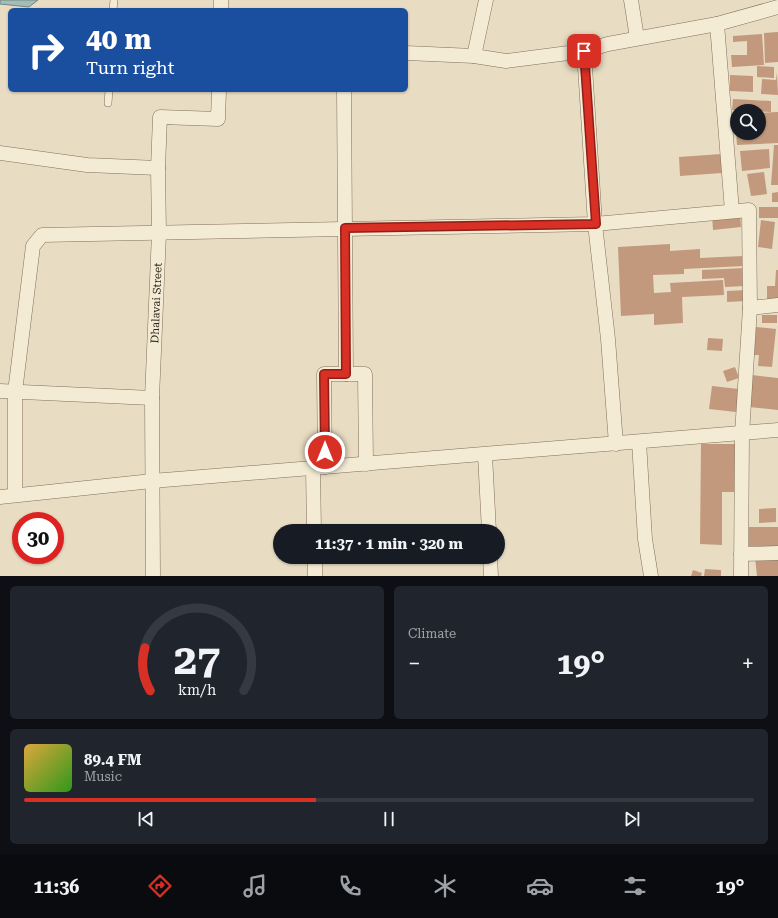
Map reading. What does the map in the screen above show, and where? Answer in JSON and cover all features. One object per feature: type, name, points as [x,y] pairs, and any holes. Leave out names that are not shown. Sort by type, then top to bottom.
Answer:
[{"type":"street","points":[[474,56],[486,0]]},
{"type":"street","points":[[631,0],[637,38]]},
{"type":"street","points":[[408,53],[474,56],[506,61],[584,51],[637,38],[717,24],[778,7]]},
{"type":"street","points":[[717,24],[732,211]]},
{"type":"street","points":[[584,51],[596,224],[608,339],[616,444]]},
{"type":"street","name":"Dhalavai Street","points":[[153,576],[152,398],[159,233],[158,168],[160,117],[218,118],[219,92]]},
{"type":"street","points":[[344,92],[346,374]]},
{"type":"street","points":[[0,153],[87,165],[158,168]]},
{"type":"street","points":[[15,495],[15,392],[33,246],[37,238],[48,234],[596,224],[749,210],[750,308],[742,434],[741,576]]},
{"type":"street","points":[[750,308],[778,306]]},
{"type":"street","points":[[315,524],[324,374],[365,374],[366,464]]},
{"type":"street","points":[[0,391],[152,398]]},
{"type":"street","points":[[0,497],[152,481],[778,430]]},
{"type":"street","points":[[640,442],[645,539],[651,576]]},
{"type":"street","points":[[485,455],[489,524]]},
{"type":"street","points":[[741,554],[778,553]]},
{"type":"street","points":[[315,564],[315,576]]},
{"type":"street","points":[[490,564],[491,576]]},
{"type":"lane","points":[[108,103],[109,92]]},
{"type":"water","points":[[0,0],[38,0],[29,7],[0,4]]},
{"type":"building","points":[[778,32],[778,62],[765,63],[764,33]]},
{"type":"building","points":[[762,34],[764,65],[732,67],[731,55],[747,55],[747,41],[733,42],[733,36]]},
{"type":"building","points":[[757,66],[774,67],[774,78],[757,77]]},
{"type":"building","points":[[777,72],[778,95],[761,94],[762,79],[776,80]]},
{"type":"building","points":[[730,75],[753,76],[753,92],[730,91]]},
{"type":"building","points":[[733,99],[771,101],[771,112],[766,112],[766,104],[733,104]]},
{"type":"building","points":[[778,112],[778,143],[737,145],[737,140],[766,140],[766,113]]},
{"type":"building","points":[[774,145],[778,145],[778,185],[771,185]]},
{"type":"building","points":[[769,149],[770,168],[742,171],[740,151]]},
{"type":"building","points":[[721,154],[722,173],[680,176],[679,157]]},
{"type":"building","points":[[764,172],[767,194],[751,196],[747,174]]},
{"type":"building","points":[[778,192],[778,202],[772,202],[772,193]]},
{"type":"building","points":[[759,207],[778,207],[778,218],[759,218]]},
{"type":"building","points":[[740,213],[741,227],[713,230],[712,216]]},
{"type":"building","points":[[761,220],[775,222],[772,249],[758,247]]},
{"type":"building","points":[[670,244],[670,251],[700,249],[700,258],[743,256],[744,266],[684,269],[684,274],[653,275],[654,293],[671,292],[670,283],[723,280],[724,295],[682,297],[683,323],[654,325],[654,314],[621,316],[618,247]]},
{"type":"building","points":[[745,268],[744,286],[725,287],[724,278],[702,279],[702,270]]},
{"type":"building","points":[[776,270],[778,270],[778,300],[767,299],[767,286],[775,286]]},
{"type":"building","points":[[746,290],[747,301],[727,302],[727,291]]},
{"type":"building","points":[[762,315],[777,315],[777,323],[762,323]]},
{"type":"building","points":[[756,327],[776,329],[772,367],[758,366],[759,355],[754,355]]},
{"type":"building","points":[[708,338],[723,339],[722,351],[707,350]]},
{"type":"building","points":[[735,367],[739,378],[727,382],[723,371]]},
{"type":"building","points":[[752,375],[778,378],[778,410],[749,407]]},
{"type":"building","points":[[712,386],[739,389],[736,412],[709,409]]},
{"type":"building","points":[[701,444],[736,444],[735,492],[722,492],[722,545],[700,544]]},
{"type":"building","points":[[776,508],[776,522],[759,523],[759,509]]},
{"type":"building","points":[[749,527],[778,527],[778,547],[749,546]]},
{"type":"building","points":[[778,556],[778,576],[757,576],[755,558]]},
{"type":"building","points":[[705,569],[721,570],[721,576],[704,576]]},
{"type":"building","points":[[693,570],[702,573],[701,576],[691,576]]},
{"type":"route","points":[[325,452],[324,374],[346,374],[345,228],[596,224],[584,51]]}]
